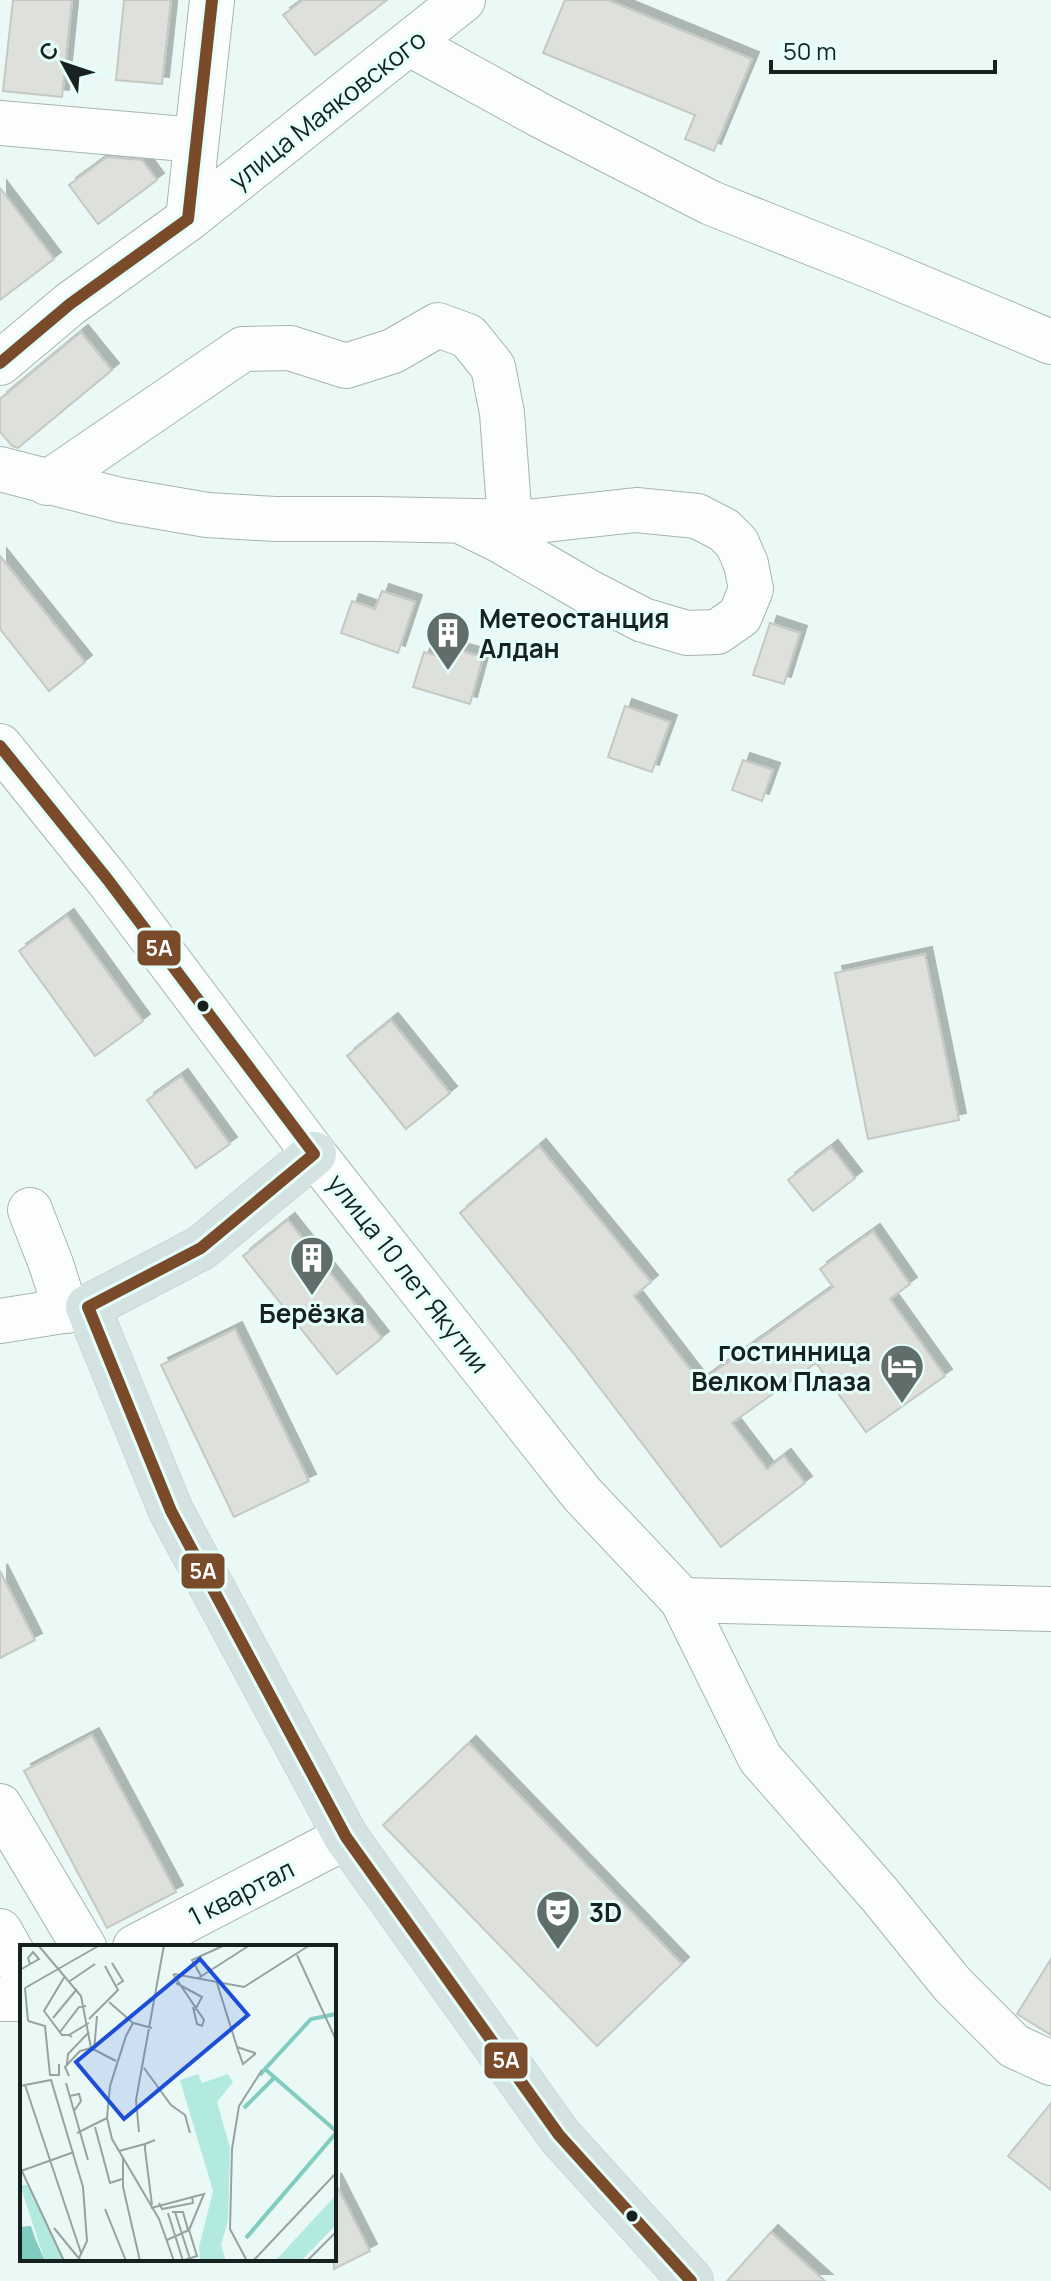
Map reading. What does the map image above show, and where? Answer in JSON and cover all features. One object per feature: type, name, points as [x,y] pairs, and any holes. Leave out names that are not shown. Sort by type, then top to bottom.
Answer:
[{"type":"main road","points":[[314,1154],[201,1248],[77,1309],[171,1511],[346,1837],[559,2135],[691,2281]]},
{"type":"street","points":[[188,219],[212,0]]},
{"type":"street","name":"улица Маяковского","points":[[0,363],[70,304],[188,219],[463,0]]},
{"type":"street","points":[[424,32],[410,44],[543,117],[711,203],[1051,342]]},
{"type":"street","points":[[0,123],[196,140]]},
{"type":"street","points":[[47,483],[243,349],[290,348],[346,366],[393,351],[438,325],[468,336],[493,367],[502,413],[510,522]]},
{"type":"street","points":[[0,469],[120,500],[207,515],[266,519],[460,521],[527,522],[636,510],[697,516],[724,530],[737,543],[746,564],[751,589],[740,616],[717,632],[687,633],[643,620],[460,521]]},
{"type":"street","name":"улица 10 лет Якутии","points":[[0,746],[108,880],[314,1154],[582,1494],[682,1600],[760,1758],[880,1895],[952,1984],[1014,2046],[1051,2063]]},
{"type":"street","points":[[0,1321],[77,1309],[51,1264],[30,1210]]},
{"type":"street","points":[[682,1600],[1051,1609]]},
{"type":"street","points":[[0,1806],[83,1945]]},
{"type":"street","name":"1 квартал","points":[[139,1945],[346,1837]]},
{"type":"street","points":[[0,1931],[20,1966]]},
{"type":"building","points":[[13,0],[72,0],[62,97],[3,91]]},
{"type":"building","points":[[124,0],[171,0],[162,84],[116,80]]},
{"type":"building","points":[[303,0],[387,0],[315,55],[283,15]]},
{"type":"building","points":[[565,0],[608,0],[752,59],[714,151],[685,139],[695,115],[543,53]]},
{"type":"building","points":[[107,157],[142,160],[157,180],[98,224],[69,185]]},
{"type":"building","points":[[0,188],[54,259],[0,300]]},
{"type":"building","points":[[81,332],[112,370],[18,448],[12,446],[0,432],[0,399]]},
{"type":"building","points":[[0,556],[85,662],[49,691],[0,629]]},
{"type":"building","points":[[382,591],[415,602],[398,653],[341,633],[352,601],[375,609]]},
{"type":"building","points":[[770,623],[800,633],[784,684],[753,675]]},
{"type":"building","name":"Метеостанция Алдан","points":[[448,647],[483,657],[470,704],[413,687],[424,652],[445,658]]},
{"type":"building","points":[[625,706],[670,722],[652,772],[608,757]]},
{"type":"building","points":[[743,760],[773,770],[762,801],[732,790]]},
{"type":"building","points":[[67,916],[143,1021],[95,1056],[19,951]]},
{"type":"building","points":[[925,954],[959,1120],[868,1139],[835,973]]},
{"type":"building","points":[[391,1020],[450,1093],[406,1129],[347,1056]]},
{"type":"building","points":[[181,1076],[230,1144],[196,1168],[147,1100]]},
{"type":"building","points":[[539,1146],[651,1282],[634,1296],[700,1382],[833,1287],[820,1269],[873,1231],[910,1284],[890,1299],[945,1376],[866,1432],[816,1363],[732,1423],[767,1469],[784,1456],[805,1483],[721,1547],[571,1350],[460,1213]]},
{"type":"building","points":[[831,1147],[855,1178],[813,1211],[788,1180]]},
{"type":"building","name":"Берёзка","points":[[288,1220],[382,1338],[337,1374],[243,1256]]},
{"type":"building","points":[[235,1329],[309,1481],[234,1517],[161,1365]]},
{"type":"building","points":[[0,1571],[35,1640],[0,1658]]},
{"type":"building","points":[[92,1735],[176,1892],[107,1928],[24,1771]]},
{"type":"building","points":[[469,1743],[682,1964],[597,2046],[383,1825]]},
{"type":"building","points":[[1051,1959],[1051,2035],[1017,2014]]},
{"type":"building","points":[[1051,2103],[1051,2190],[1008,2156]]},
{"type":"building","points":[[336,2184],[370,2251],[334,2269],[336,2261]]},
{"type":"building","points":[[771,2232],[825,2281],[727,2281]]},
{"type":"transit line","name":"5А","points":[[188,219],[212,0]]},
{"type":"transit line","name":"5А","points":[[0,363],[70,304],[188,219]]},
{"type":"transit line","name":"5А","points":[[0,746],[108,880],[314,1154]]},
{"type":"transit line","name":"5А","points":[[88,1307],[201,1248],[314,1154]]},
{"type":"transit line","name":"5А","points":[[88,1307],[171,1511],[346,1837],[559,2135],[691,2281]]},
{"type":"place","name":"Метеостанция Алдан","points":[[448,672]]},
{"type":"place","name":"Берёзка","points":[[312,1297]]},
{"type":"place","name":"гостинница Велком Плаза","points":[[902,1405]]},
{"type":"place","name":"3D","points":[[558,1951]]}]
